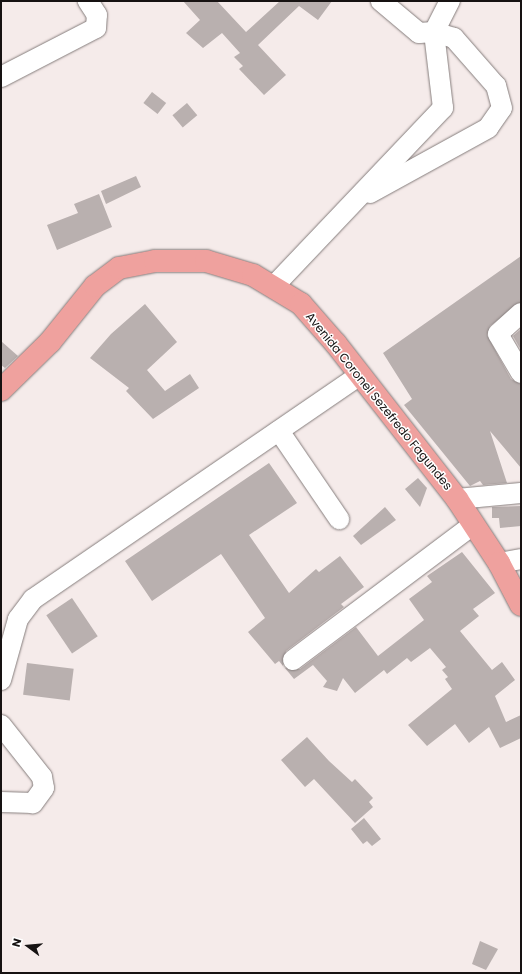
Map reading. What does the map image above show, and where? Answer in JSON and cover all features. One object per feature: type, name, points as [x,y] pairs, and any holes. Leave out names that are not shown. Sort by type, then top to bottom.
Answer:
[{"type":"main road","name":"Avenida Coronel Sezefredo Fagundes","points":[[1,390],[50,342],[95,286],[119,268],[155,261],[206,261],[253,275],[301,304],[360,375],[457,499],[500,563],[521,605]]},
{"type":"street","points":[[1,77],[96,28],[97,15],[88,1]]},
{"type":"street","points":[[353,203],[488,128],[502,108],[496,86],[454,38],[434,32],[419,33],[381,1]]},
{"type":"street","points":[[273,287],[443,108],[434,32],[450,1]]},
{"type":"street","points":[[521,313],[498,334],[521,373]]},
{"type":"street","points":[[1,680],[18,619],[33,599],[360,375]]},
{"type":"street","points":[[279,431],[339,519]]},
{"type":"street","points":[[457,499],[521,493]]},
{"type":"street","points":[[293,660],[474,524]]},
{"type":"street","points":[[500,563],[521,559]]},
{"type":"street","points":[[1,725],[42,776],[44,788],[33,803],[1,802]]},
{"type":"building","points":[[183,1],[217,1],[246,32],[280,1],[332,1],[318,20],[299,6],[258,45],[286,75],[264,95],[239,69],[243,66],[234,57],[240,53],[222,33],[203,48],[186,33],[200,20]]},
{"type":"building","points":[[152,92],[166,103],[158,114],[143,103]]},
{"type":"building","points":[[187,103],[197,115],[183,127],[172,115]]},
{"type":"building","points":[[136,176],[141,187],[106,204],[101,191]]},
{"type":"building","points":[[99,194],[112,227],[57,250],[47,225],[78,213],[74,204]]},
{"type":"building","points":[[521,256],[521,302],[490,326],[487,335],[511,379],[521,384],[521,468],[490,431],[507,483],[483,485],[480,481],[470,486],[404,405],[412,399],[383,353]]},
{"type":"building","points":[[145,304],[177,342],[147,370],[165,391],[190,374],[199,388],[153,419],[126,391],[129,388],[90,358],[111,334]]},
{"type":"building","points":[[521,329],[521,350],[513,336]]},
{"type":"building","points":[[1,341],[18,356],[5,368],[1,365]]},
{"type":"building","points":[[269,463],[297,503],[249,535],[289,593],[316,569],[319,572],[340,556],[364,587],[341,604],[344,607],[286,651],[283,666],[279,661],[275,664],[248,632],[265,618],[221,554],[152,601],[125,561]]},
{"type":"building","points":[[418,478],[427,488],[420,507],[405,489]]},
{"type":"building","points":[[521,506],[521,526],[500,528],[499,518],[492,518],[492,507]]},
{"type":"building","points":[[385,507],[396,520],[361,545],[353,536]]},
{"type":"building","points":[[462,552],[495,593],[473,609],[479,616],[460,631],[492,670],[502,662],[515,680],[495,696],[506,722],[521,715],[521,738],[500,748],[489,727],[469,743],[455,724],[427,746],[408,725],[452,689],[445,679],[448,677],[442,670],[446,667],[430,648],[411,662],[407,658],[387,674],[384,670],[355,693],[343,678],[337,691],[323,687],[327,681],[313,665],[294,679],[285,668],[300,669],[356,627],[378,656],[424,620],[409,599],[432,582],[427,576]]},
{"type":"building","points":[[72,598],[98,636],[72,653],[46,615]]},
{"type":"building","points":[[27,663],[74,669],[70,700],[23,695]]},
{"type":"building","points":[[307,737],[329,761],[352,782],[355,779],[373,798],[369,802],[373,807],[355,823],[314,779],[305,787],[281,760]]},
{"type":"building","points":[[364,818],[381,839],[372,846],[367,841],[363,844],[351,829]]},
{"type":"building","points":[[480,941],[498,949],[486,970],[472,964]]}]
